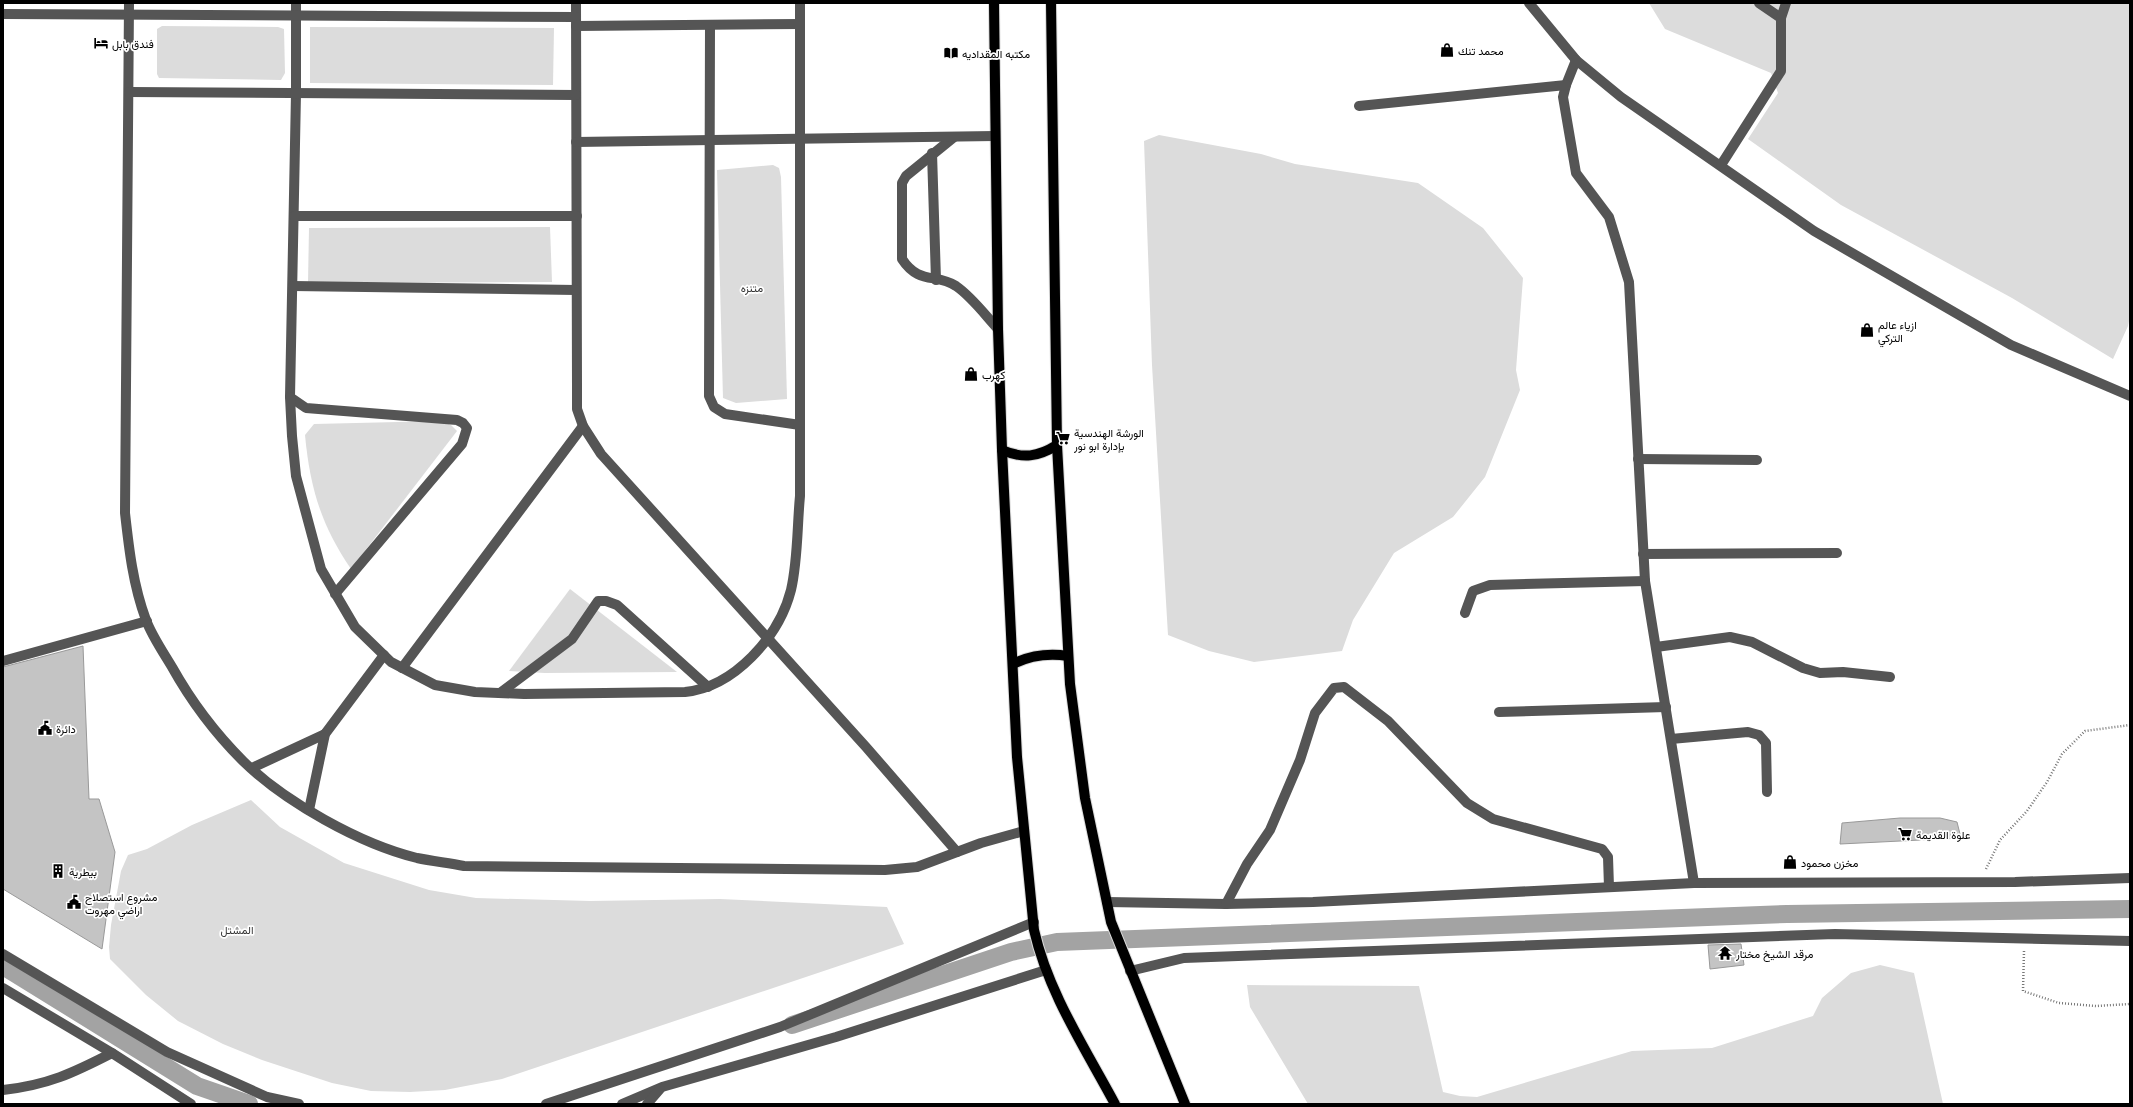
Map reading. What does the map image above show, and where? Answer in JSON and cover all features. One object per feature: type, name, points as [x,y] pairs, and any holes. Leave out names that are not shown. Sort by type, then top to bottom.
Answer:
[{"type":"main road","points":[[994,3],[998,329],[1002,450],[1013,664],[1024,831],[1034,926],[1040,957],[1115,1104]]},
{"type":"main road","points":[[1051,3],[1057,445],[1070,684],[1085,798],[1111,922],[1185,1104]]},
{"type":"main road","points":[[1002,450],[1013,455],[1030,456],[1047,451],[1057,445]]},
{"type":"main road","points":[[1013,664],[1034,656],[1057,654],[1068,656]]},
{"type":"street","points":[[129,3],[125,513],[129,552],[139,599],[146,621],[184,689],[210,723],[252,768],[280,791],[309,810],[371,842],[416,858],[464,866],[885,870],[917,867],[981,843],[1024,831]]},
{"type":"street","points":[[296,3],[296,93],[290,397],[296,476],[321,569],[355,627],[384,655],[402,668],[435,685],[475,692],[500,693],[685,692],[708,687],[723,680],[749,659],[767,638],[786,606],[794,575],[800,496],[800,3]]},
{"type":"street","points":[[576,3],[577,409],[583,426],[601,454],[866,747],[957,852]]},
{"type":"street","points":[[1529,3],[1576,60],[1621,97],[1814,231],[2011,345],[2130,396]]},
{"type":"street","points":[[1759,3],[1781,18]]},
{"type":"street","points":[[1721,165],[1782,71],[1781,18],[1786,3]]},
{"type":"street","points":[[3,14],[296,16],[710,25],[800,24]]},
{"type":"street","points":[[710,25],[709,396],[714,407],[725,414],[800,425]]},
{"type":"street","points":[[1576,60],[1566,85],[1564,97],[1576,173],[1608,217],[1629,282],[1645,582],[1694,883]]},
{"type":"street","points":[[1359,106],[1566,85]]},
{"type":"street","points":[[129,92],[576,95]]},
{"type":"street","points":[[576,142],[995,136]]},
{"type":"street","points":[[954,137],[932,153],[906,176],[902,183],[902,259],[916,274],[954,285],[964,292],[998,329]]},
{"type":"street","points":[[932,153],[936,280]]},
{"type":"street","points":[[294,216],[577,216]]},
{"type":"street","points":[[292,286],[576,290]]},
{"type":"street","points":[[290,397],[306,408],[456,420],[463,423],[467,428],[462,444],[335,594]]},
{"type":"street","points":[[402,668],[583,426]]},
{"type":"street","points":[[1638,459],[1757,460]]},
{"type":"street","points":[[1643,554],[1837,552]]},
{"type":"street","points":[[1465,613],[1473,591],[1490,585],[1645,582]]},
{"type":"street","points":[[500,693],[572,639],[598,601],[606,601],[617,605],[708,687]]},
{"type":"street","points":[[3,660],[146,621]]},
{"type":"street","points":[[1656,647],[1730,637],[1752,642],[1803,668],[1820,673],[1843,672],[1890,677]]},
{"type":"street","points":[[309,810],[325,734],[384,655]]},
{"type":"street","points":[[1226,904],[1247,864],[1270,830],[1300,760],[1315,713],[1334,688],[1344,687],[1388,721],[1467,803],[1493,819],[1602,848],[1608,857],[1609,887]]},
{"type":"street","points":[[1499,712],[1666,707]]},
{"type":"street","points":[[1671,739],[1748,732],[1759,735],[1766,743],[1767,792]]},
{"type":"street","points":[[252,768],[325,734]]},
{"type":"street","points":[[1107,902],[1226,904],[1694,883],[1980,882],[2130,878]]},
{"type":"street","points":[[546,1104],[780,1027],[1034,926]]},
{"type":"street","points":[[1130,971],[1184,958],[1811,935],[2130,941]]},
{"type":"street","points":[[3,954],[167,1052],[267,1097],[299,1104]]},
{"type":"street","points":[[622,1104],[662,1087],[836,1037],[1046,970]]},
{"type":"street","points":[[3,988],[112,1053],[186,1103]]},
{"type":"street","points":[[3,1090],[31,1087],[70,1075],[112,1053]]},
{"type":"street","points":[[647,1104],[662,1087]]},
{"type":"path","points":[[1980,882],[2000,840],[2027,811],[2047,782],[2062,754],[2085,731],[2130,725]]},
{"type":"path","points":[[2024,939],[2023,991],[2059,1003],[2096,1006],[2130,1004]]},
{"type":"green space","points":[[1649,3],[2130,3],[2130,316],[2128,326],[2113,359],[2012,298],[1841,205],[1748,139],[1778,93],[1771,73],[1665,29]]},
{"type":"green space","points":[[162,26],[278,27],[284,29],[285,73],[281,80],[159,78],[157,74],[157,29]]},
{"type":"green space","points":[[310,27],[554,28],[553,85],[310,83]]},
{"type":"green space","points":[[1159,135],[1261,154],[1295,164],[1418,183],[1483,228],[1523,278],[1516,370],[1520,390],[1485,477],[1453,517],[1394,553],[1353,620],[1342,651],[1254,662],[1209,651],[1168,635],[1152,365],[1144,141]]},
{"type":"green space","name":"متنزه","points":[[773,165],[779,168],[781,177],[787,399],[736,403],[723,398],[717,170]]},
{"type":"green space","points":[[550,227],[552,282],[308,283],[309,228]]},
{"type":"green space","points":[[440,421],[451,425],[457,431],[351,569],[332,537],[319,505],[310,472],[305,435],[314,424]]},
{"type":"green space","points":[[570,589],[677,672],[545,673],[509,671]]},
{"type":"green space","name":"المشتل","points":[[251,800],[280,827],[344,863],[429,890],[476,898],[590,901],[720,899],[887,907],[904,944],[502,1079],[445,1090],[410,1092],[371,1091],[332,1083],[262,1060],[223,1044],[178,1021],[146,995],[110,959],[109,947],[111,925],[121,871],[128,855],[147,849],[192,825]]},
{"type":"green space","points":[[1880,965],[1914,973],[1943,1104],[1308,1104],[1250,1007],[1247,985],[1419,986],[1443,1092],[1460,1096],[1477,1097],[1632,1051],[1712,1048],[1813,1016],[1822,998],[1851,973]]},
{"type":"building","points":[[83,646],[89,799],[99,799],[115,852],[102,949],[3,889],[3,667]]},
{"type":"building","name":"علوة القديمة","points":[[1900,818],[1940,818],[1957,822],[1961,838],[1840,844],[1842,823]]},
{"type":"building","name":"مرقد الشيخ مختار","points":[[1741,944],[1744,965],[1710,969],[1708,945]]},
{"type":"waterway","points":[[792,1025],[1011,952],[1057,942],[1787,914],[2130,909]]},
{"type":"waterway","points":[[3,966],[197,1086],[249,1104]]},
{"type":"place","name":"فندق بابل","points":[[101,43]]},
{"type":"place","name":"محمد تنك","points":[[1447,50]]},
{"type":"place","name":"مكتبه المقداديه","points":[[951,53]]},
{"type":"place","name":"ازياء عالم التركي","points":[[1867,330]]},
{"type":"place","name":"كهرب","points":[[971,374]]},
{"type":"place","name":"الورشة الهندسية بإدارة ابو نور","points":[[1063,438]]},
{"type":"place","name":"دائرة","points":[[45,728]]},
{"type":"place","name":"علوة القديمة","points":[[1905,834]]},
{"type":"place","name":"مخزن محمود","points":[[1790,862]]},
{"type":"place","name":"بيطرية","points":[[58,871]]},
{"type":"place","name":"مشروع استصلاح اراضي مهروت","points":[[74,902]]},
{"type":"place","name":"مرقد الشيخ مختار","points":[[1725,953]]}]
